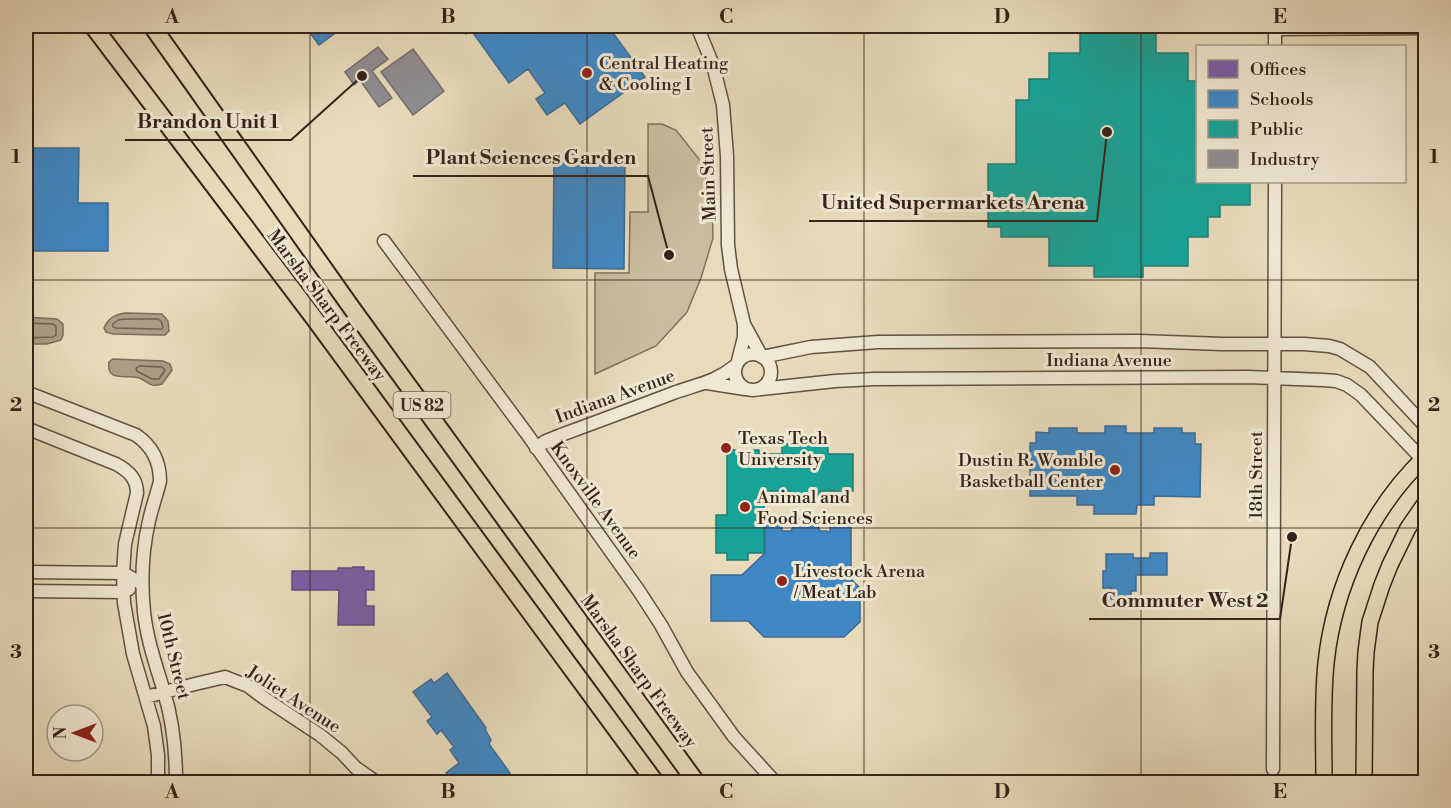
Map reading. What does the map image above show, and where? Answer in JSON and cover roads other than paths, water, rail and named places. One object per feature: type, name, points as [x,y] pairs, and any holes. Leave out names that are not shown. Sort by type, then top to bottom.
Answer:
[{"type":"highway","name":"Marsha Sharp Freeway","points":[[93,26],[314,318],[653,783]]},
{"type":"highway","name":"Marsha Sharp Freeway","points":[[152,26],[365,326],[696,783]]},
{"type":"main road","points":[[1324,783],[1326,660],[1340,596],[1354,560],[1373,523],[1405,477],[1424,459]]},
{"type":"main road","points":[[1364,783],[1365,671],[1370,622],[1390,564],[1408,528],[1425,502]]},
{"type":"street","name":"Main Street","points":[[697,26],[713,65],[723,105],[727,156],[728,245],[731,269],[744,324],[744,337],[737,364]]},
{"type":"street","points":[[1275,45],[1275,27],[1425,28]]},
{"type":"street","name":"18th Street","points":[[1273,769],[1275,183]]},
{"type":"street","name":"Knoxville Avenue","points":[[384,241],[639,591],[687,672],[734,737],[775,783]]},
{"type":"street","name":"Main Street","points":[[744,324],[762,357]]},
{"type":"street","name":"Indiana Avenue","points":[[762,357],[811,347],[878,342],[1139,341],[1329,346],[1354,356],[1370,367],[1425,427]]},
{"type":"street","points":[[754,354],[762,357],[768,363],[770,380],[756,391],[741,387],[735,378],[737,364],[742,357],[748,355],[754,354]]},
{"type":"street","name":"Indiana Avenue","points":[[537,448],[546,441],[679,391],[707,383],[728,372],[737,364]]},
{"type":"street","name":"Indiana Avenue","points":[[761,389],[874,379],[1275,378],[1336,381],[1361,395],[1424,459]]},
{"type":"street","name":"Indiana Avenue","points":[[707,383],[745,389]]},
{"type":"street","name":"10th Street","points":[[26,392],[136,435],[151,449],[159,468],[160,481],[145,543],[142,584],[146,627],[169,709],[174,741],[176,783]]},
{"type":"street","name":"10th Street","points":[[26,428],[116,465],[129,472],[135,480],[137,493],[128,531],[123,592],[130,640],[155,733],[158,783]]},
{"type":"street","points":[[26,572],[123,573],[142,584]]},
{"type":"street","points":[[26,591],[123,592],[142,584]]},
{"type":"street","name":"Joliet Avenue","points":[[147,697],[225,677],[248,686],[320,735],[376,783]]},
{"type":"water","points":[[126,313],[162,314],[168,321],[169,331],[165,335],[106,332],[104,328],[110,319]]},
{"type":"water","points":[[26,317],[57,319],[63,324],[61,340],[47,344],[26,344]]},
{"type":"water","points":[[113,359],[163,361],[170,364],[172,370],[162,384],[152,385],[139,378],[110,373],[109,362]]},
{"type":"place","name":"Central Heating & Cooling I","points":[[587,73]]},
{"type":"place","name":"Brandon Unit 1","points":[[362,76]]},
{"type":"place","name":"United Supermarkets Arena","points":[[1107,132]]},
{"type":"place","name":"Plant Sciences Garden","points":[[669,255]]},
{"type":"place","name":"Texas Tech University","points":[[726,448]]},
{"type":"place","name":"Dustin R. Womble Basketball Center","points":[[1115,470]]},
{"type":"place","name":"Animal and Food Sciences","points":[[745,507]]},
{"type":"place","name":"Commuter West 2","points":[[1292,537]]},
{"type":"place","name":"Livestock Arena / Meat Lab","points":[[782,581]]}]
